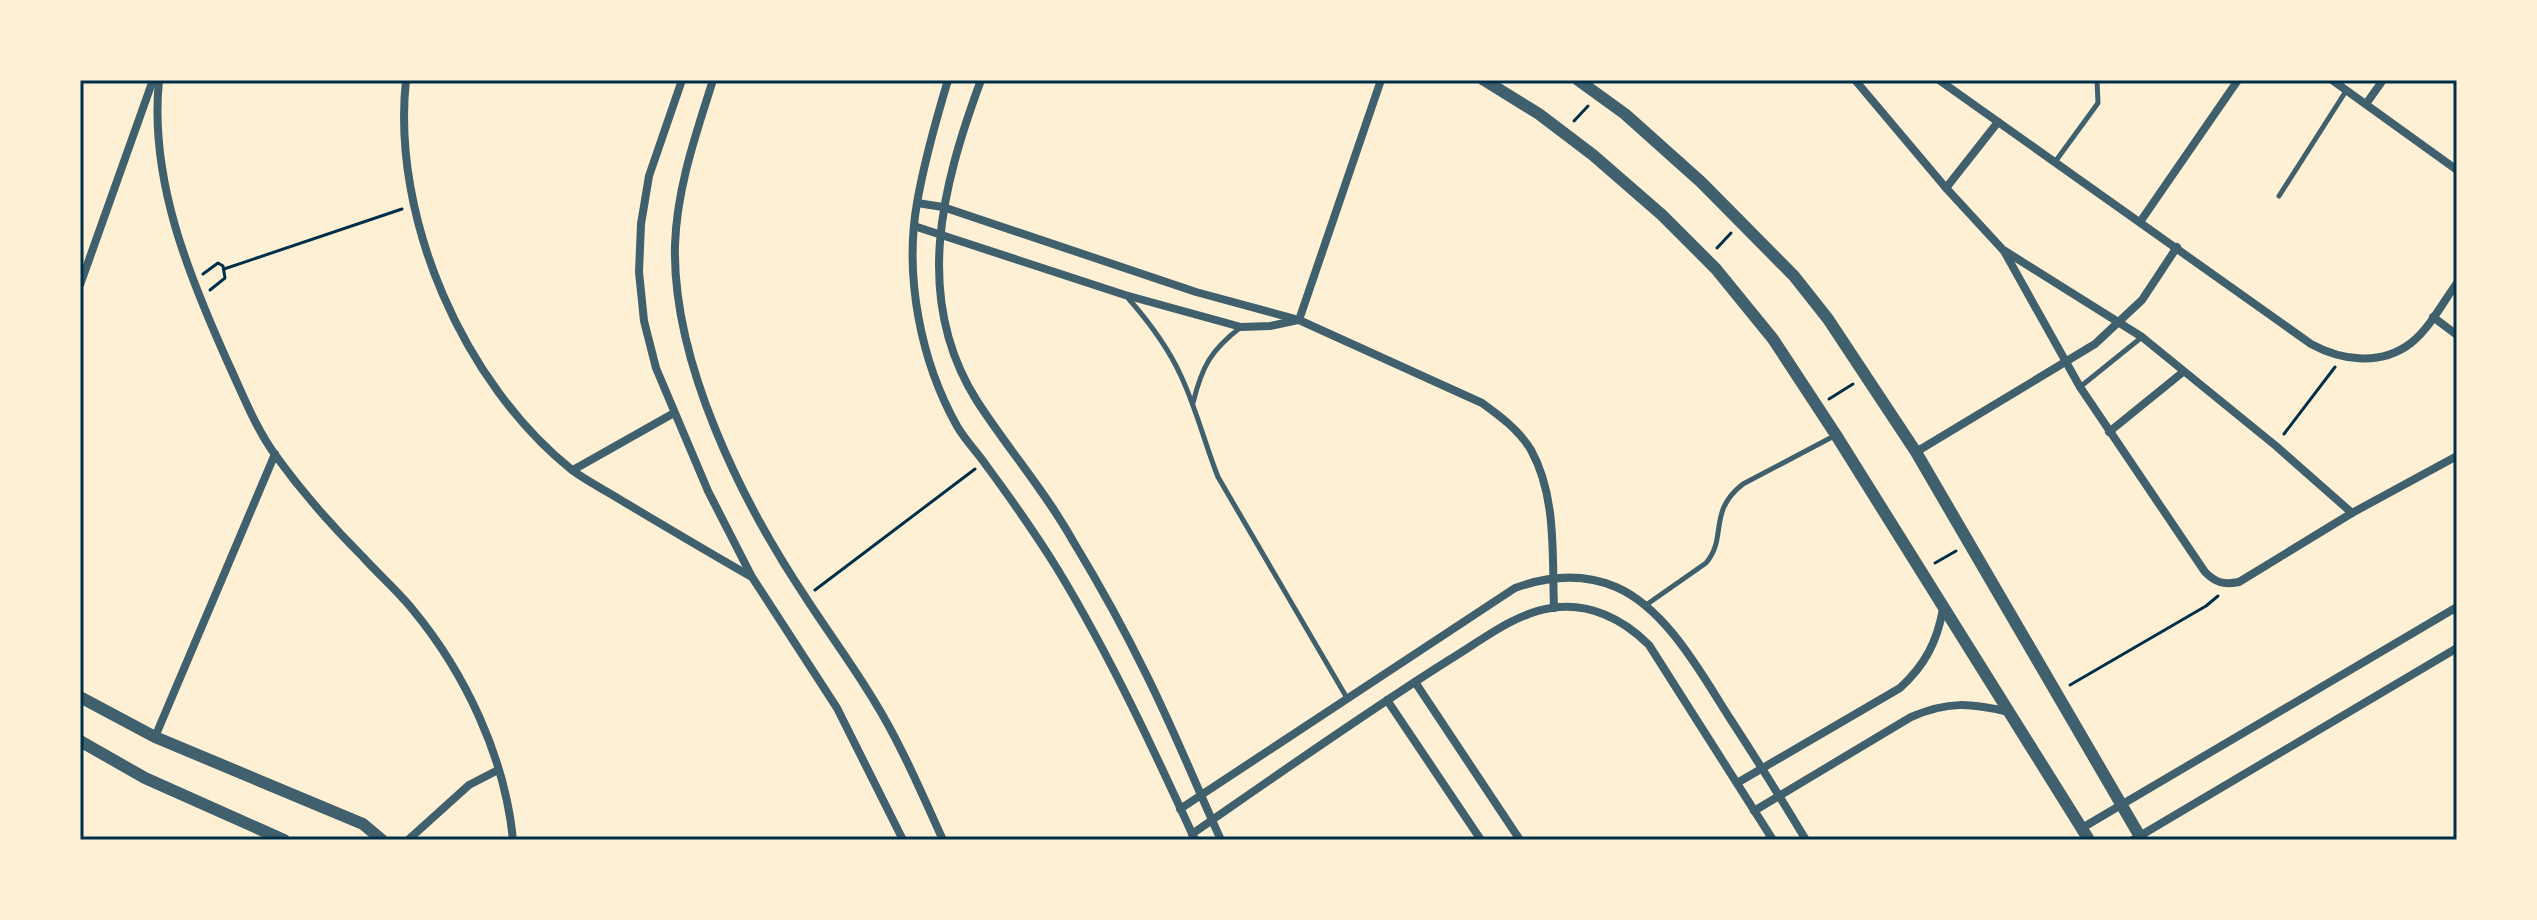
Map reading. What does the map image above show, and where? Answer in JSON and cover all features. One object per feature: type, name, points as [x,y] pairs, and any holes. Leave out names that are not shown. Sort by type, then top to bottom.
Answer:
[{"type":"street","points":[[80,285],[153,80]]},
{"type":"street","points":[[159,80],[161,172],[176,230],[200,298],[249,409],[275,454],[317,507],[411,607],[447,654],[477,711],[498,770],[513,840]]},
{"type":"street","points":[[406,80],[406,151],[414,204],[433,271],[458,328],[490,380],[528,428],[573,470],[752,577]]},
{"type":"street","points":[[682,80],[649,176],[641,224],[639,272],[644,321],[656,368],[708,491],[752,577],[837,708],[903,840]]},
{"type":"street","points":[[713,80],[680,195],[675,245],[677,296],[686,345],[739,483],[805,597],[875,701],[943,840]]},
{"type":"street","points":[[948,80],[914,226],[914,278],[927,354],[959,428],[1043,545],[1086,616],[1194,837],[1212,820],[1387,700],[1511,621],[1533,612],[1576,607],[1617,619],[1649,645],[1773,840]]},
{"type":"street","points":[[981,80],[966,120],[943,207],[940,235],[941,297],[952,351],[976,399],[1041,489],[1080,552],[1147,675],[1221,840]]},
{"type":"street","points":[[1299,320],[1381,80]]},
{"type":"street","points":[[1484,80],[1564,133],[1662,215],[1705,259],[1773,339],[2085,834],[2122,805],[2457,607]]},
{"type":"street","points":[[1578,80],[1625,114],[1743,222],[1794,276],[1828,319],[1916,452],[2122,805],[2138,839],[2457,648]]},
{"type":"street","points":[[1855,80],[2004,251],[2080,387],[2214,581],[2227,585],[2239,582],[2352,513],[2457,456]]},
{"type":"street","points":[[1939,80],[2311,344],[2342,358],[2375,358],[2411,343],[2457,283]]},
{"type":"street","points":[[2140,222],[2238,80]]},
{"type":"street","points":[[2332,80],[2457,170]]},
{"type":"street","points":[[2366,104],[2383,80]]},
{"type":"street","points":[[1946,188],[1998,122]]},
{"type":"street","points":[[917,203],[943,207],[1196,292],[1299,320],[1482,403],[1509,423],[1530,448],[1544,478],[1550,511],[1554,608]]},
{"type":"street","points":[[914,226],[1125,295],[1241,327],[1270,326],[1299,320]]},
{"type":"street","points":[[1916,452],[2095,344],[2121,322],[2161,274],[2177,247]]},
{"type":"street","points":[[2004,251],[2142,337],[2276,446],[2352,513]]},
{"type":"street","points":[[2433,317],[2457,335]]},
{"type":"street","points":[[2109,432],[2183,372]]},
{"type":"street","points":[[573,470],[674,413]]},
{"type":"street","points":[[155,737],[275,454]]},
{"type":"street","points":[[1180,809],[1498,598],[1533,581],[1586,578],[1617,588],[1645,606],[1679,641],[1806,840]]},
{"type":"street","points":[[1737,783],[1900,688],[1917,672],[1930,653],[1939,631],[1943,608]]},
{"type":"street","points":[[1415,682],[1520,840]]},
{"type":"street","points":[[80,697],[155,737],[363,824],[382,840]]},
{"type":"street","points":[[1387,700],[1481,840]]},
{"type":"street","points":[[1754,811],[1911,717],[1934,707],[1959,704],[2009,712]]},
{"type":"street","points":[[80,741],[145,778],[284,840]]},
{"type":"street","points":[[408,840],[469,785],[498,770]]},
{"type":"lane","points":[[2055,162],[2098,103],[2097,80]]},
{"type":"lane","points":[[2279,196],[2346,90]]},
{"type":"lane","points":[[1125,295],[1165,346],[1193,404],[1218,477],[1347,698]]},
{"type":"lane","points":[[1193,404],[1206,362],[1219,343],[1241,327]]},
{"type":"lane","points":[[2080,387],[2142,337]]},
{"type":"lane","points":[[1645,606],[1706,563],[1712,555],[1719,517],[1732,493],[1743,484],[1836,435]]},
{"type":"path","points":[[1564,133],[1597,94]]},
{"type":"path","points":[[224,269],[414,204]]},
{"type":"path","points":[[1705,259],[1743,222]]},
{"type":"path","points":[[194,281],[218,263],[224,269],[225,278],[200,298]]},
{"type":"path","points":[[2276,446],[2342,358]]},
{"type":"path","points":[[1817,406],[1867,376]]},
{"type":"path","points":[[805,597],[984,462]]},
{"type":"path","points":[[1921,572],[1969,543]]},
{"type":"path","points":[[2056,693],[2206,606],[2227,585]]}]
